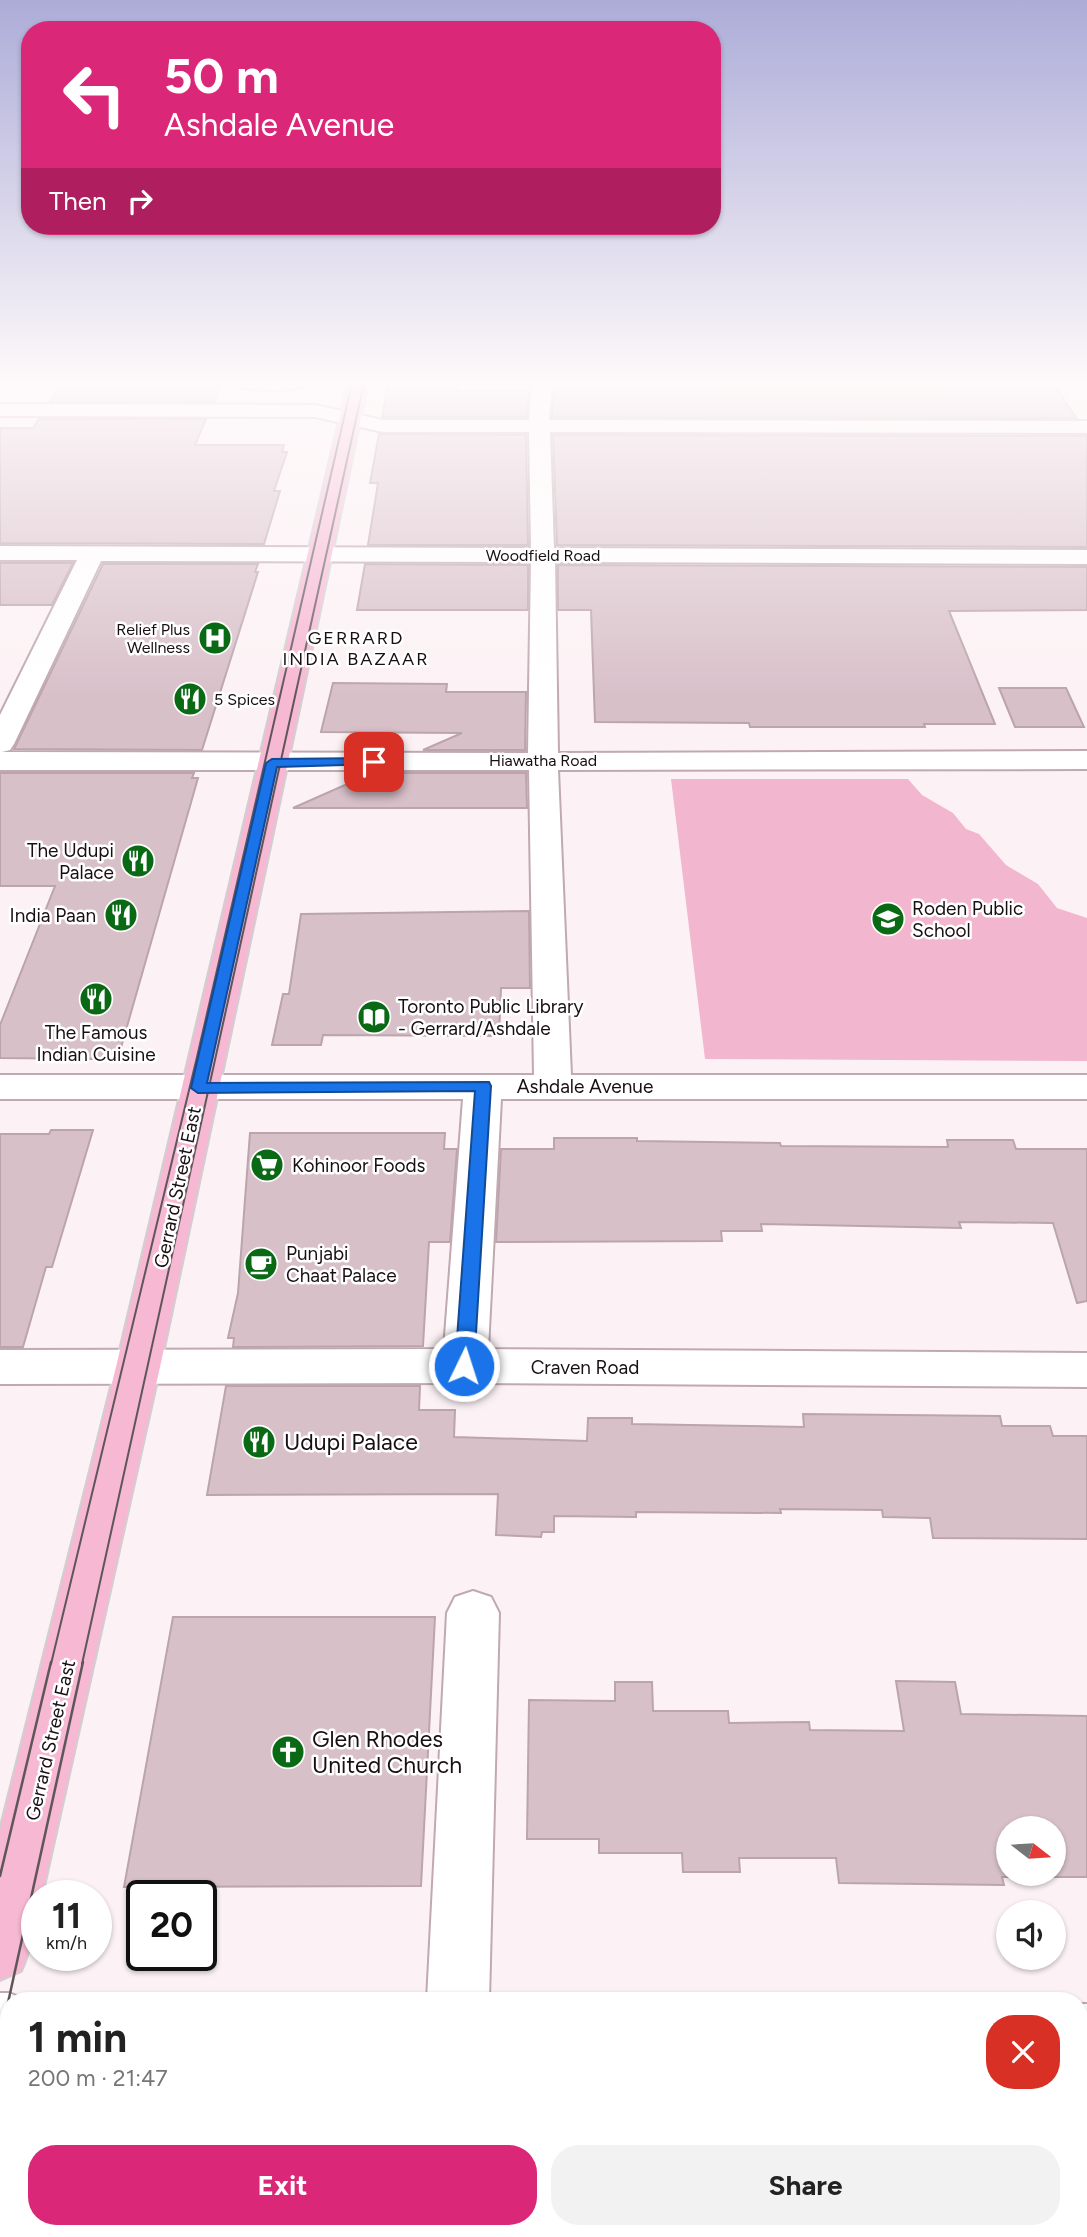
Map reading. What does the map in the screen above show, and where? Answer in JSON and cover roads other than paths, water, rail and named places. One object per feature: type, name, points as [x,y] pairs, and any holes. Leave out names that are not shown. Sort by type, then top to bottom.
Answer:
[{"type":"main road","name":"Gerrard Street East","points":[[0,1950],[138,1367],[198,1088],[335,487]]},
{"type":"street","points":[[540,487],[543,760],[553,1086]]},
{"type":"street","name":"Woodfield Road","points":[[0,553],[1087,556]]},
{"type":"street","points":[[0,744],[93,554]]},
{"type":"street","name":"Hiawatha Road","points":[[0,761],[272,763],[1087,760]]},
{"type":"street","points":[[464,1366],[483,1086]]},
{"type":"street","name":"Ashdale Avenue","points":[[0,1087],[1087,1087]]},
{"type":"street","name":"Craven Road","points":[[0,1367],[464,1366],[1087,1370]]},
{"type":"street","points":[[458,1992],[473,1613]]},
{"type":"tram line","points":[[51,1664],[197,1057],[328,487]]},
{"type":"tram line","points":[[82,1664],[341,487]]},
{"type":"tram line","points":[[0,1876],[51,1662]]},
{"type":"tram line","points":[[10,1992],[83,1662]]},
{"type":"place","name":"Relief Plus Wellness","points":[[215,638]]},
{"type":"place","name":"5 Spices","points":[[190,699]]},
{"type":"place","name":"The Udupi Palace","points":[[138,861]]},
{"type":"place","name":"India Paan","points":[[121,915]]},
{"type":"place","name":"Roden Public School","points":[[888,919]]},
{"type":"place","name":"The Famous Indian Cuisine","points":[[96,999]]},
{"type":"place","name":"Toronto Public Library - Gerrard/Ashdale","points":[[374,1017]]},
{"type":"place","name":"Kohinoor Foods","points":[[267,1165]]},
{"type":"place","name":"Punjabi Chaat Palace","points":[[261,1264]]},
{"type":"place","name":"Udupi Palace","points":[[259,1442]]},
{"type":"place","name":"Glen Rhodes United Church","points":[[288,1752]]},
{"type":"district","name":"GERRARD INDIA BAZAAR","points":[[356,648]]}]
